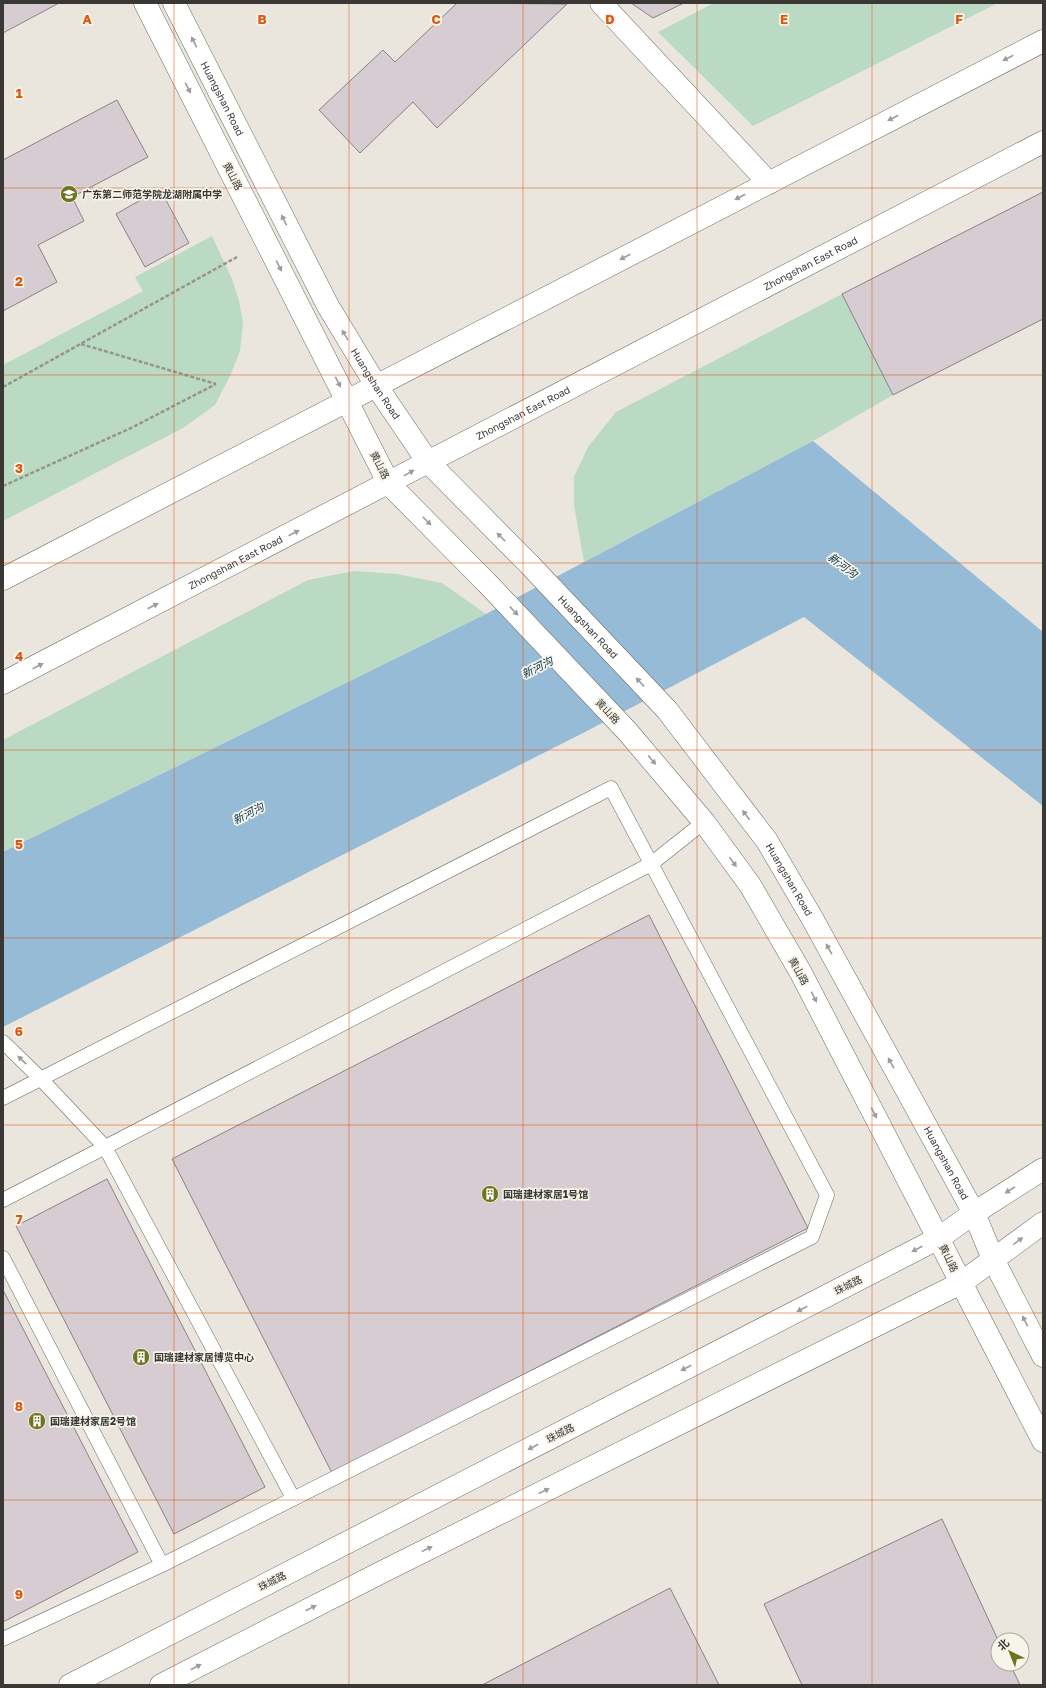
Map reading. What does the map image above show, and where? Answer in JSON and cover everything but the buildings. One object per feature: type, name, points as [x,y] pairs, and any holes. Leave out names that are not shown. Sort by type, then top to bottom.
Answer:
[{"type":"street","name":"黄山路","points":[[145,3],[389,484],[487,583],[627,731],[704,822],[750,885],[801,973],[1043,1441]]},
{"type":"street","name":"Huangshan Road","points":[[174,3],[328,306],[377,387],[428,462],[529,564],[667,710],[767,841],[812,918],[974,1213],[993,1259]]},
{"type":"street","points":[[601,3],[769,183]]},
{"type":"street","points":[[3,579],[347,401],[377,387],[1043,41]]},
{"type":"street","name":"Zhongshan East Road","points":[[3,684],[1043,142]]},
{"type":"street","name":"珠城路","points":[[70,1685],[939,1238],[974,1213],[1043,1169]]},
{"type":"street","points":[[161,1685],[382,1572],[961,1283],[1043,1223]]},
{"type":"street","points":[[993,1259],[1043,1356]]},
{"type":"lane","points":[[3,1098],[611,788],[826,1195],[812,1237],[162,1565],[3,1639]]},
{"type":"lane","points":[[3,1200],[651,864],[704,822]]},
{"type":"lane","points":[[3,1042],[40,1078],[105,1147],[293,1498]]},
{"type":"lane","points":[[3,1258],[162,1565]]},
{"type":"path","points":[[3,387],[237,257]]},
{"type":"path","points":[[3,486],[131,428],[216,384],[82,344]]},
{"type":"green space","points":[[714,3],[998,3],[753,126],[658,32]]},
{"type":"green space","points":[[1043,192],[1043,319],[893,395],[813,441],[584,562],[574,505],[574,477],[588,447],[616,412],[842,294]]},
{"type":"green space","points":[[212,236],[232,279],[239,301],[243,323],[240,351],[230,376],[215,405],[183,428],[3,521],[3,365],[143,291],[135,277]]},
{"type":"green space","points":[[354,571],[397,574],[442,583],[486,614],[3,852],[3,740],[308,580]]},
{"type":"water","name":"新河沟","points":[[813,441],[1043,632],[1043,806],[804,617],[583,733],[3,1027],[3,852],[486,614]]},
{"type":"place","name":"广东第二师范学院龙湖附属中学","points":[[69,194]]},
{"type":"place","name":"国瑞建材家居1号馆","points":[[490,1194]]},
{"type":"place","name":"国瑞建材家居博览中心","points":[[141,1357]]},
{"type":"place","name":"国瑞建材家居2号馆","points":[[37,1421]]}]
